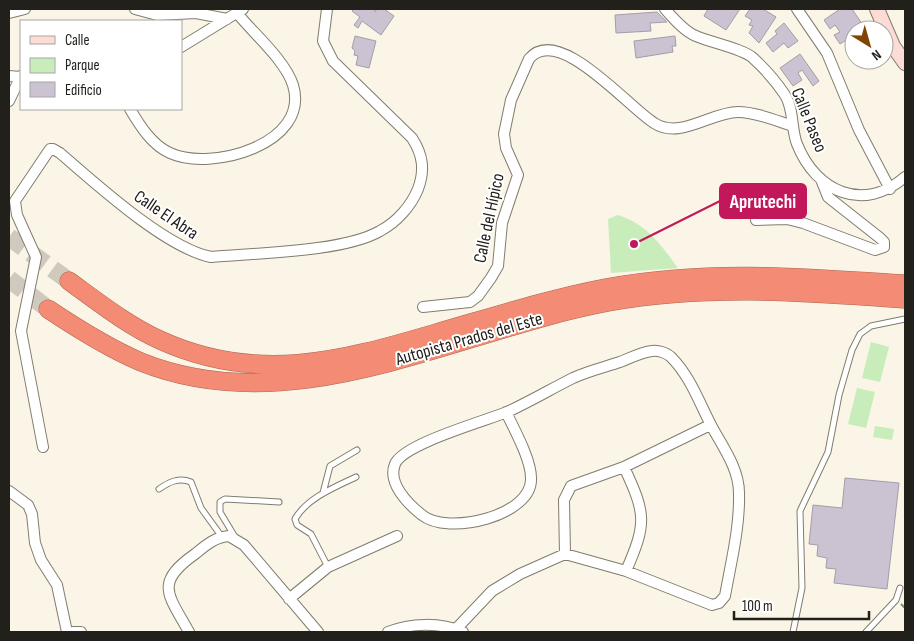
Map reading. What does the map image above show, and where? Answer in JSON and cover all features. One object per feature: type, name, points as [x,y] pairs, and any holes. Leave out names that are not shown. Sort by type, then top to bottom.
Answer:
[{"type":"highway","name":"Autopista Prados del Este","points":[[69,281],[139,330],[162,342],[215,358],[266,366],[340,360],[563,297],[647,281],[730,274],[905,284]]},
{"type":"highway","name":"Autopista Prados del Este","points":[[48,309],[84,334],[120,352],[164,369],[212,379],[273,382],[346,372],[569,311],[652,296],[693,291],[778,291],[905,299]]},
{"type":"street","points":[[9,13],[25,9]]},
{"type":"street","points":[[138,9],[157,14],[196,13],[227,18]]},
{"type":"street","name":"Calle El Abra","points":[[42,447],[21,331],[36,257],[17,215],[15,201],[50,150],[53,149],[60,153],[109,195],[175,243],[198,255],[211,258],[318,247],[355,240],[379,232],[393,223],[414,196],[422,179],[422,166],[417,146],[412,138],[333,61],[323,41],[327,9]]},
{"type":"street","name":"Calle Paseo","points":[[665,9],[694,35],[752,56],[786,96],[797,143],[816,177],[822,182],[828,197],[880,238],[884,242],[884,247],[875,250],[803,222],[787,219],[756,220]]},
{"type":"street","points":[[796,9],[826,53],[859,130],[890,189]]},
{"type":"street","points":[[877,9],[893,46],[905,63]]},
{"type":"street","points":[[131,110],[145,132],[160,147],[186,159],[210,160],[260,146],[278,135],[291,118],[295,101],[293,86],[286,70],[240,11],[182,46]]},
{"type":"street","name":"Calle del Hípico","points":[[423,307],[458,305],[470,302],[478,296],[496,270],[502,222],[518,175],[504,141],[507,116],[529,59],[534,53],[554,51],[568,57],[599,75],[651,122],[665,128],[682,126],[740,111],[793,126]]},
{"type":"street","points":[[9,101],[20,78]]},
{"type":"street","points":[[822,182],[834,189],[869,196],[890,189],[905,177]]},
{"type":"street","points":[[388,632],[418,624],[459,631],[492,591],[520,574],[565,554],[626,571],[712,605],[720,603],[725,596],[737,522],[739,491],[731,460],[710,425],[695,390],[670,356],[652,351],[575,377],[506,412],[428,441],[400,456],[395,464],[392,478],[401,493],[423,517],[439,522],[460,525],[505,512],[519,503],[529,489],[532,478],[506,412]]},
{"type":"street","points":[[565,554],[564,500],[571,486],[624,467],[710,425]]},
{"type":"street","points":[[624,467],[635,490],[643,520],[637,546],[626,571]]},
{"type":"street","points":[[9,492],[28,504],[32,514],[35,543],[41,560],[57,585],[67,632]]},
{"type":"street","points":[[289,599],[328,567],[397,536]]},
{"type":"street","points":[[189,632],[168,592],[171,574],[213,540],[222,537],[237,540],[318,632]]},
{"type":"street","points":[[73,632],[81,632]]},
{"type":"lane","points":[[793,632],[802,588],[800,512],[828,452],[839,395],[852,350],[860,334],[871,326],[905,319]]},
{"type":"lane","points":[[323,493],[330,466],[357,450]]},
{"type":"lane","points":[[328,567],[311,534],[297,525],[295,519],[298,514],[323,493],[356,477]]},
{"type":"lane","points":[[159,489],[176,480],[191,482],[201,508],[222,537]]},
{"type":"lane","points":[[237,540],[220,512],[220,502],[225,499],[279,502]]},
{"type":"lane","points":[[866,632],[891,605],[900,588]]},
{"type":"green space","points":[[618,215],[637,224],[652,236],[678,268],[611,273],[608,219]]},
{"type":"green space","points":[[871,342],[889,347],[880,382],[862,378]]},
{"type":"green space","points":[[857,388],[875,392],[866,428],[848,424]]},
{"type":"green space","points":[[875,426],[894,429],[892,440],[873,437]]},
{"type":"building","points":[[354,9],[375,9],[375,12],[377,9],[384,9],[394,16],[381,35],[362,21],[358,28],[354,25],[360,17],[352,11]]},
{"type":"building","points":[[708,9],[740,9],[726,30],[704,16]]},
{"type":"building","points":[[750,9],[763,9],[776,17],[759,43],[749,33],[753,26],[749,25],[752,20],[745,16]]},
{"type":"building","points":[[840,9],[852,9],[860,20],[844,20],[844,41],[840,44],[834,35],[840,32],[835,25],[830,29],[824,20]]},
{"type":"building","points":[[657,12],[667,22],[650,23],[651,31],[616,33],[615,15]]},
{"type":"building","points":[[784,23],[798,41],[788,48],[784,43],[773,52],[766,43],[777,34],[775,31]]},
{"type":"building","points":[[355,36],[376,41],[369,68],[356,65],[358,56],[354,55],[355,51],[352,48]]},
{"type":"building","points":[[675,36],[676,46],[672,46],[673,52],[636,58],[634,41]]},
{"type":"building","points":[[800,54],[819,81],[813,86],[802,70],[798,73],[802,80],[793,86],[780,68]]},
{"type":"building","points":[[845,478],[899,483],[887,589],[834,583],[836,569],[826,568],[827,558],[817,556],[818,545],[809,544],[813,505],[842,508]]},
{"type":"tunnel","points":[[9,237],[69,281]]},
{"type":"tunnel","points":[[9,279],[48,309]]},
{"type":"place","name":"Aprutechi","points":[[634,244]]}]
